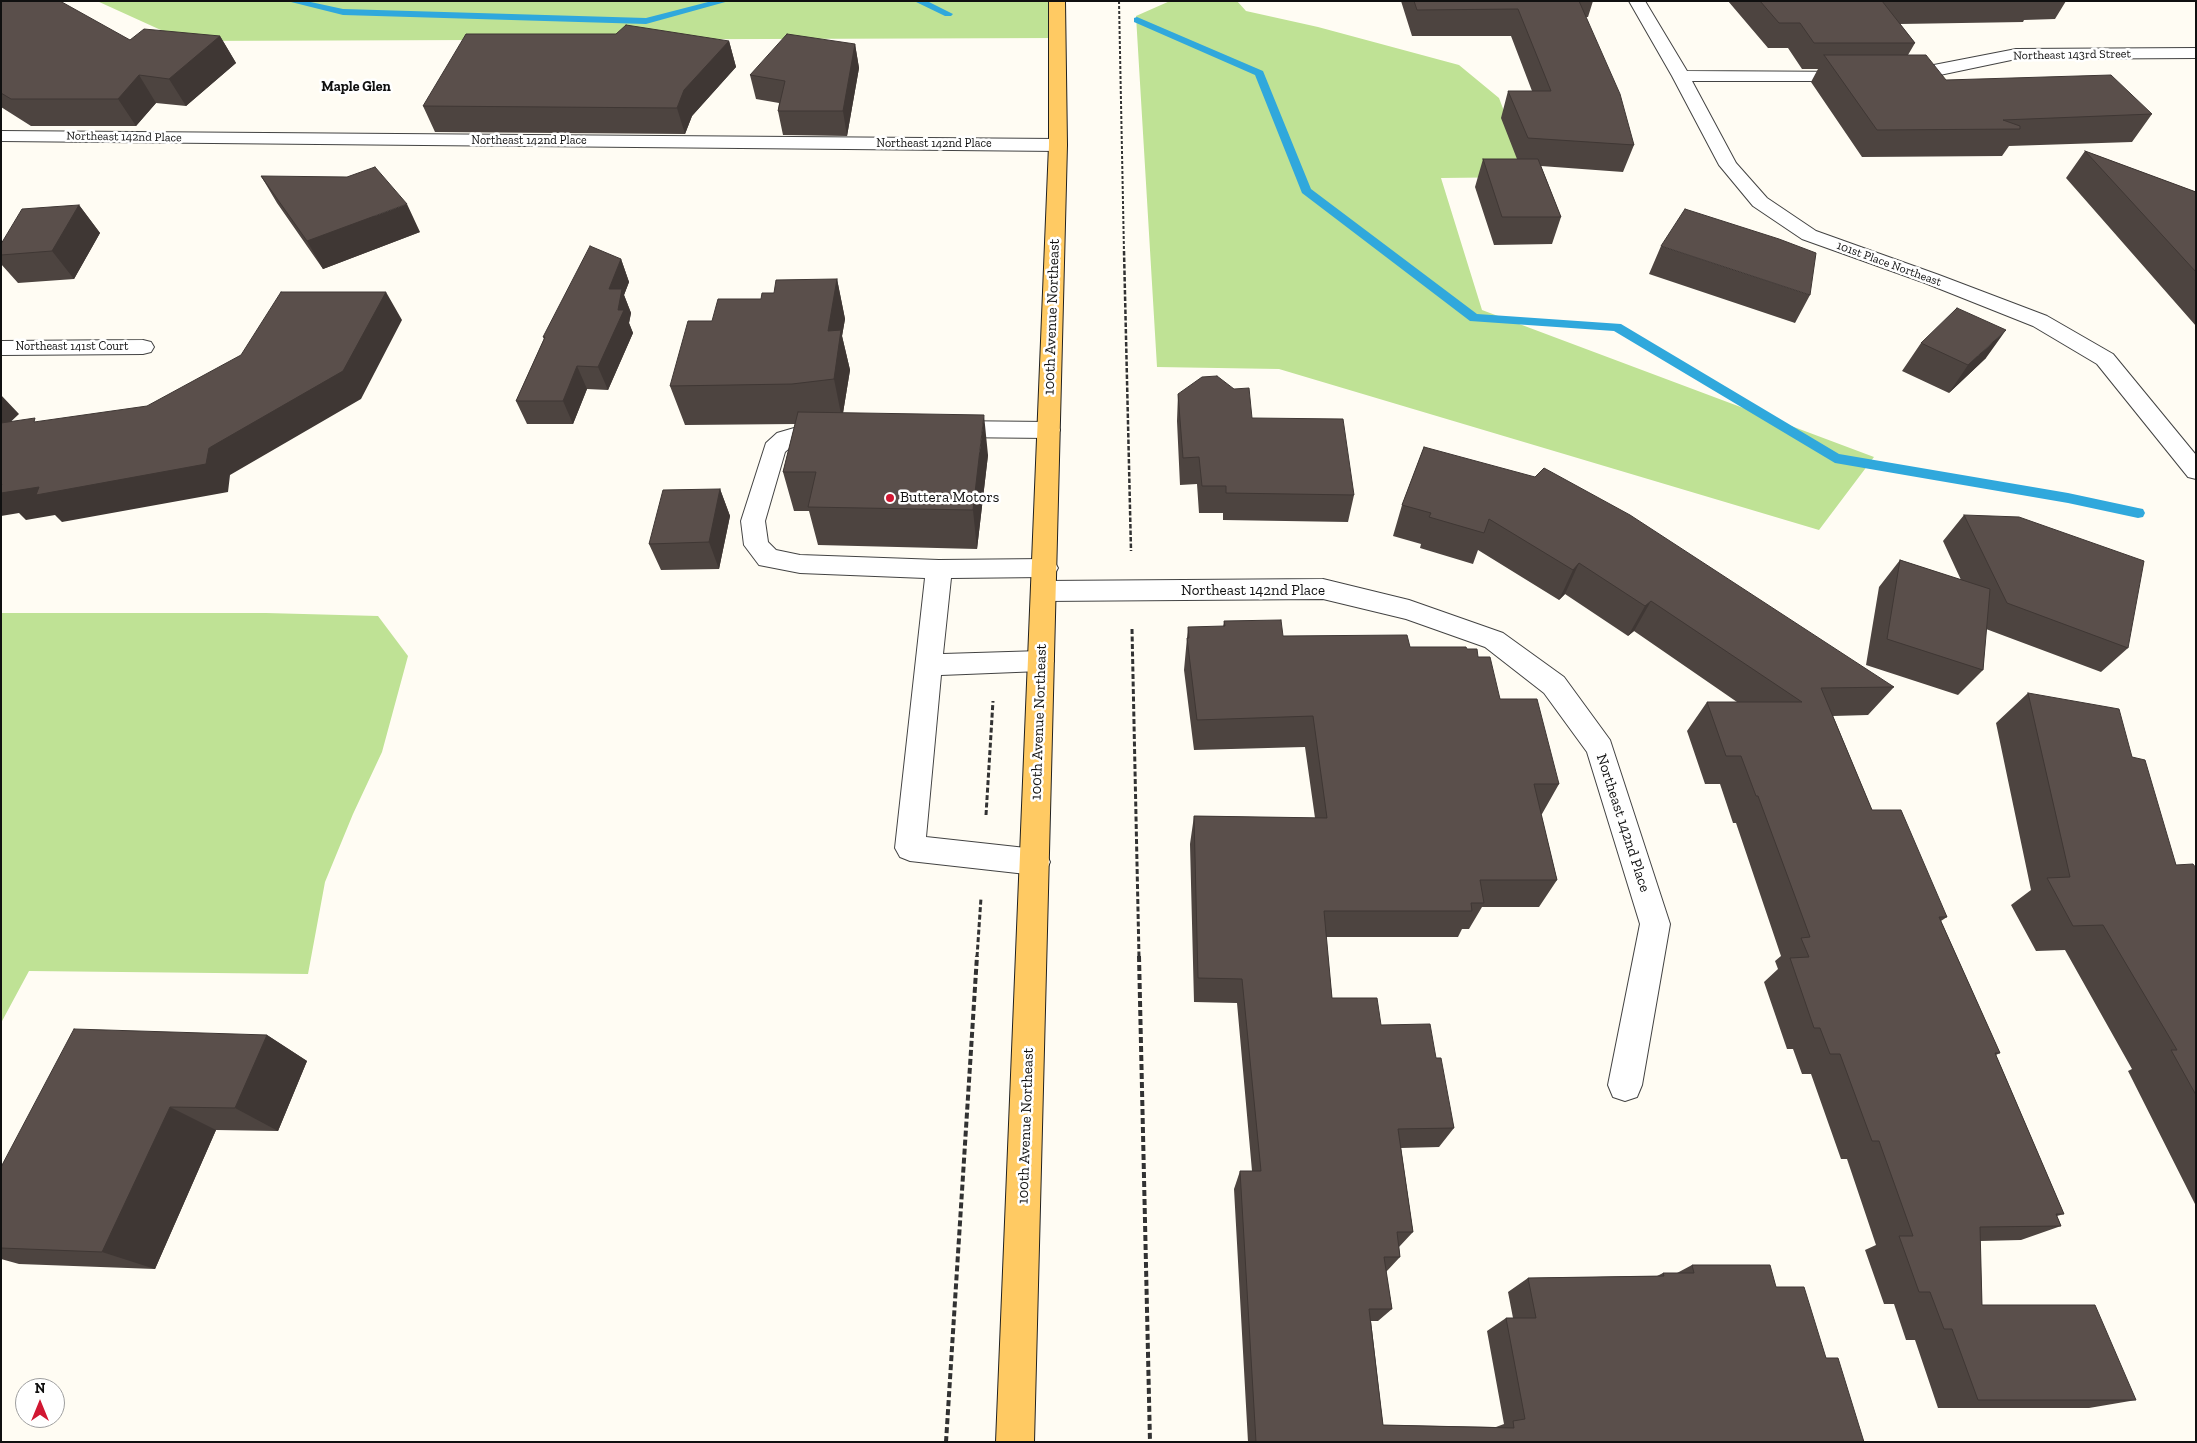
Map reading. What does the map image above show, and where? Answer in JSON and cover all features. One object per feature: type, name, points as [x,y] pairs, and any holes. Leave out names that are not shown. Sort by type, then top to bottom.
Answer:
[{"type":"main road","name":"100th Avenue Northeast","points":[[1015,1442],[1058,145],[1056,1]]},
{"type":"street","name":"101st Place Northeast","points":[[1638,1],[1681,76],[1728,165],[1760,202],[1809,235],[1932,279],[2040,321],[2105,359],[2196,471]]},
{"type":"street","name":"Northeast 143rd Street","points":[[1887,76],[1916,76],[2016,54],[2196,53]]},
{"type":"street","points":[[1681,76],[1867,76]]},
{"type":"street","name":"Northeast 142nd Place","points":[[1,136],[1058,145]]},
{"type":"street","name":"Northeast 141st Court","points":[[1,348],[144,347]]},
{"type":"street","name":"Northeast 142nd Place","points":[[854,429],[835,428],[800,434],[785,439],[774,449],[753,521],[756,544],[768,558],[800,564],[939,569],[1044,580],[1323,589],[1409,610],[1494,640],[1554,685],[1600,748],[1655,924],[1625,1085]]},
{"type":"street","points":[[922,429],[1049,430]]},
{"type":"street","points":[[939,569],[910,848],[1035,862]]},
{"type":"street","points":[[929,665],[1042,661]]},
{"type":"path","points":[[1119,1],[1131,555]]},
{"type":"path","points":[[1132,620],[1150,1442]]},
{"type":"path","points":[[946,1442],[996,663]]},
{"type":"green space","points":[[97,1],[1056,1],[1057,38],[185,41]]},
{"type":"green space","points":[[1170,1],[1237,1],[1246,11],[1318,27],[1459,65],[1499,98],[1529,177],[1441,178],[1482,310],[1874,457],[1819,530],[1279,369],[1157,367],[1136,16]]},
{"type":"green space","points":[[1,613],[266,613],[378,616],[408,656],[382,752],[353,814],[325,882],[308,974],[29,971],[1,1023]]},
{"type":"building","points":[[1,1],[60,1],[130,40],[144,29],[220,36],[169,79],[139,75],[118,99],[11,99],[1,93]]},
{"type":"building","points":[[1414,1],[1579,1],[1620,94],[1634,145],[1528,138],[1508,91],[1551,91],[1518,9],[1417,10]]},
{"type":"building","points":[[1760,1],[1882,1],[1915,43],[1814,43],[1800,23],[1779,23]]},
{"type":"building","points":[[626,25],[729,41],[684,90],[677,108],[423,106],[466,34],[616,34]]},
{"type":"building","points":[[787,34],[855,44],[843,111],[778,111],[785,81],[750,75]]},
{"type":"building","points":[[1824,55],[1926,55],[1946,80],[2111,75],[2152,114],[2003,120],[2020,126],[2020,129],[1877,130]]},
{"type":"building","points":[[2085,151],[2196,192],[2196,272]]},
{"type":"building","points":[[1483,159],[1538,159],[1561,217],[1502,217]]},
{"type":"building","points":[[375,167],[407,204],[307,241],[261,176],[347,177]]},
{"type":"building","points":[[79,205],[52,251],[1,255],[1,244],[22,209]]},
{"type":"building","points":[[1685,209],[1816,253],[1810,295],[1661,246]]},
{"type":"building","points":[[590,246],[621,259],[609,289],[622,289],[618,310],[624,310],[598,367],[577,366],[563,401],[516,401],[545,337],[543,337]]},
{"type":"building","points":[[837,279],[828,331],[841,330],[834,379],[792,384],[670,386],[688,321],[712,321],[718,299],[761,299],[762,293],[774,293],[776,280]]},
{"type":"building","points":[[281,292],[386,292],[343,371],[209,448],[206,464],[36,495],[39,487],[1,493],[1,423],[35,418],[34,422],[147,406],[241,355]]},
{"type":"building","points":[[1957,308],[2006,330],[1968,365],[1921,343]]},
{"type":"building","points":[[1217,376],[1234,389],[1249,388],[1252,418],[1343,419],[1354,495],[1226,493],[1226,486],[1202,486],[1199,457],[1183,458],[1178,394],[1202,377]]},
{"type":"building","points":[[798,412],[984,415],[973,510],[808,507],[816,472],[783,472]]},
{"type":"building","points":[[1424,447],[1535,477],[1544,468],[1630,515],[1894,687],[1821,688],[1872,810],[1901,810],[1947,917],[1939,917],[2000,1053],[1995,1053],[2064,1214],[2056,1214],[2061,1226],[1980,1227],[1982,1305],[2095,1305],[2136,1400],[1978,1400],[1952,1329],[1944,1329],[1930,1292],[1919,1292],[1899,1236],[1913,1236],[1879,1141],[1872,1141],[1840,1054],[1830,1054],[1820,1028],[1814,1028],[1790,958],[1809,957],[1801,938],[1810,937],[1758,796],[1756,796],[1741,756],[1726,756],[1707,702],[1802,702],[1651,601],[1645,606],[1579,563],[1573,570],[1489,519],[1484,533],[1429,517],[1431,513],[1402,505]]},
{"type":"building","points":[[720,489],[709,542],[649,544],[663,490]]},
{"type":"building","points":[[1964,515],[2019,517],[2144,561],[2128,648],[2007,603]]},
{"type":"building","points":[[1900,560],[1990,589],[1983,670],[1887,639]]},
{"type":"building","points":[[1281,620],[1283,636],[1407,635],[1410,647],[1466,647],[1467,649],[1477,649],[1478,657],[1490,657],[1500,699],[1537,699],[1559,784],[1534,784],[1557,880],[1480,880],[1484,903],[1471,903],[1472,911],[1324,911],[1332,998],[1377,998],[1381,1025],[1430,1024],[1436,1058],[1441,1058],[1454,1128],[1398,1129],[1413,1232],[1397,1232],[1400,1257],[1384,1257],[1392,1309],[1369,1309],[1383,1425],[1514,1428],[1513,1421],[1525,1419],[1506,1318],[1536,1318],[1528,1278],[1664,1276],[1663,1273],[1694,1273],[1692,1265],[1770,1265],[1776,1287],[1804,1287],[1826,1358],[1838,1358],[1864,1442],[1256,1442],[1240,1171],[1261,1171],[1242,979],[1198,978],[1194,816],[1327,818],[1313,716],[1197,720],[1187,638],[1189,638],[1188,627],[1225,626],[1224,621]]},
{"type":"building","points":[[2028,693],[2119,709],[2132,757],[2145,760],[2176,865],[2193,864],[2196,868],[2196,1095],[2171,1050],[2177,1050],[2103,925],[2073,926],[2047,878],[2070,877]]},
{"type":"building","points":[[74,1029],[267,1035],[235,1108],[170,1107],[102,1252],[1,1248],[1,1167]]},
{"type":"waterway","points":[[292,1],[343,12],[646,21],[724,1]]},
{"type":"waterway","points":[[919,1],[948,14]]},
{"type":"waterway","points":[[1137,20],[1259,73],[1306,191],[1474,318],[1617,327],[1835,458],[2068,498],[2138,513]]},
{"type":"place","name":"Buttera Motors","points":[[890,498]]},
{"type":"district","name":"Maple Glen","points":[[356,87]]}]
